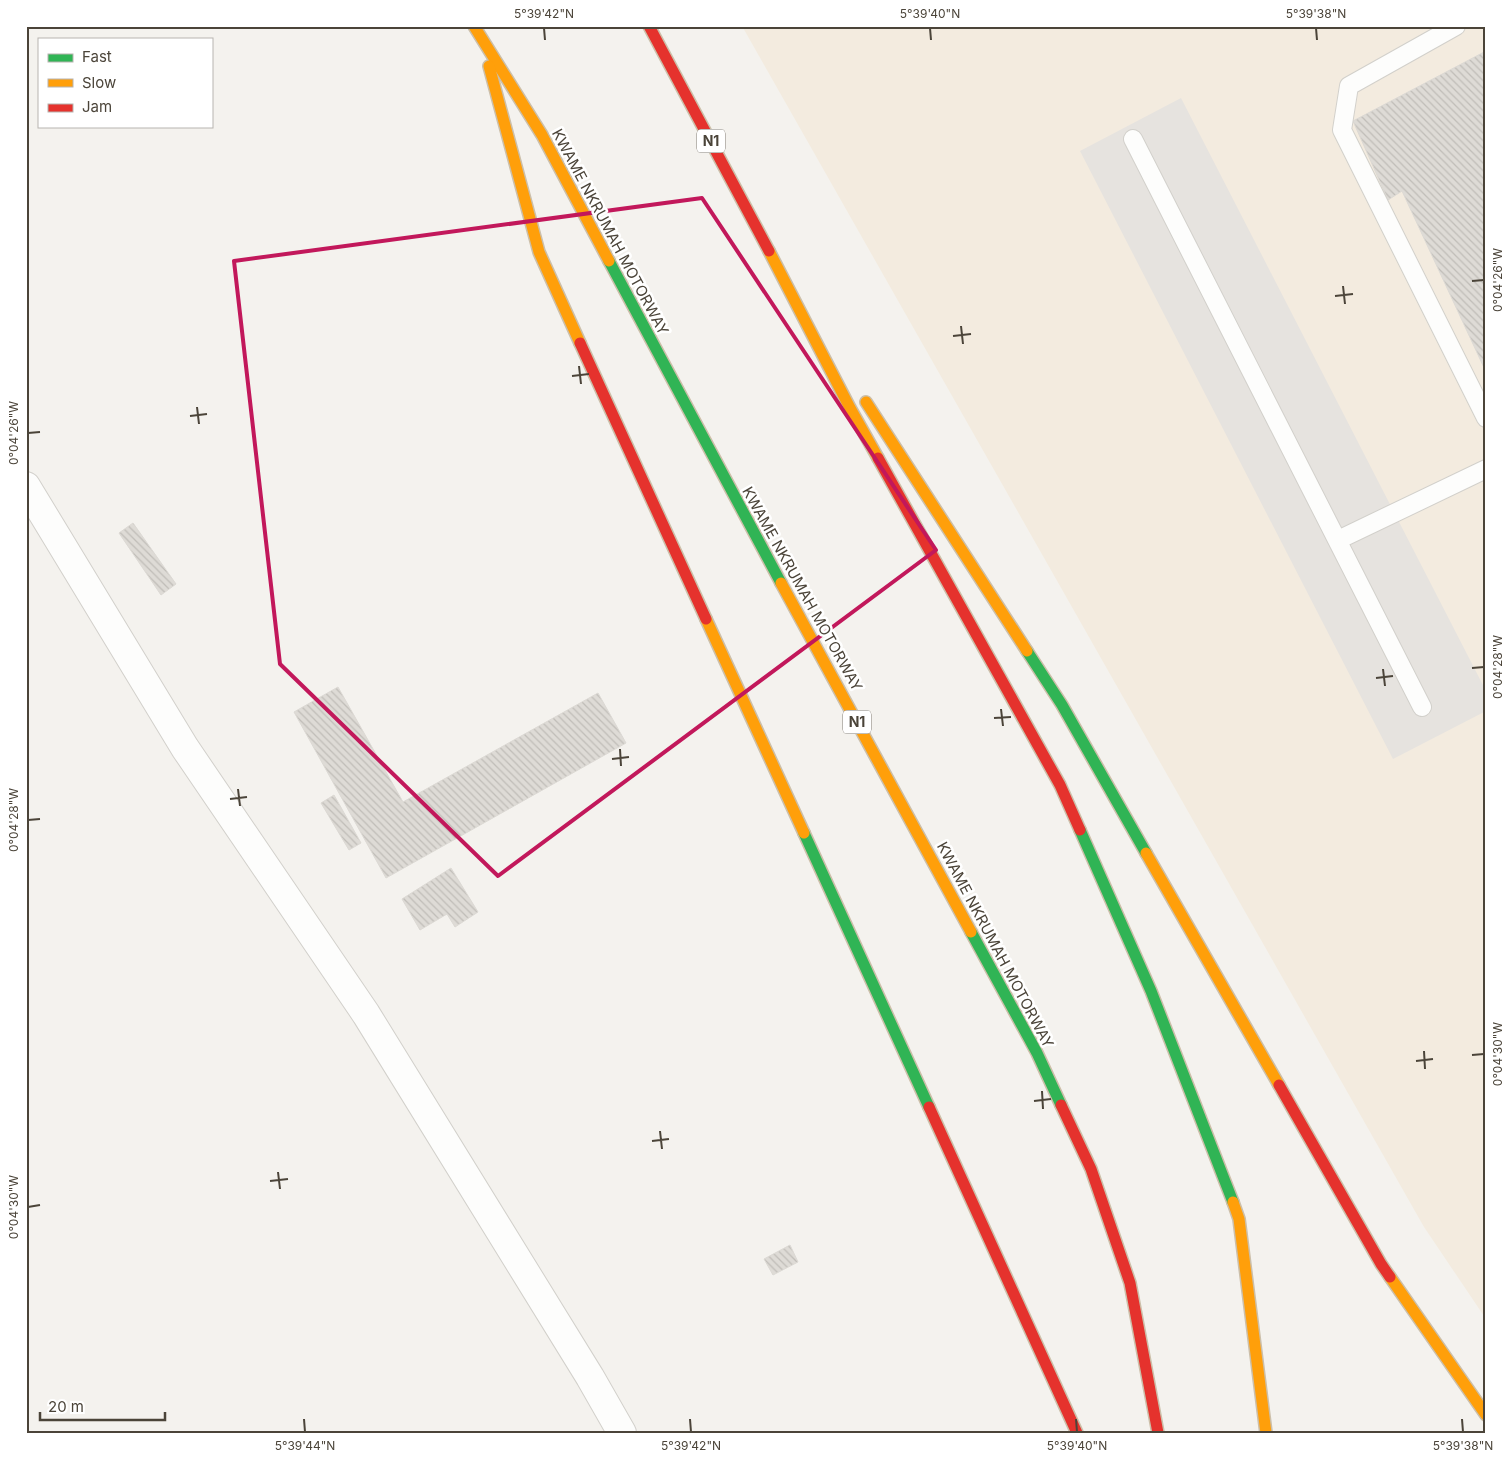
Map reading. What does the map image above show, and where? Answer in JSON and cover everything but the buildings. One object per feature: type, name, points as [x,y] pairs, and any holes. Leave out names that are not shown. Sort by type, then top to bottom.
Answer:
[{"type":"highway","name":"KWAME NKRUMAH MOTORWAY","points":[[474,26],[542,135],[713,457],[1037,1053],[1091,1170],[1130,1283],[1158,1433]]},
{"type":"highway","name":"N1","points":[[649,26],[772,256],[850,408],[1060,785],[1151,990],[1239,1219],[1266,1433]]},
{"type":"highway","points":[[482,41],[539,252],[1077,1433]]},
{"type":"highway","points":[[772,256],[836,356]]},
{"type":"highway","points":[[858,389],[1062,705],[1381,1264],[1486,1415]]},
{"type":"street","points":[[26,486],[185,748],[366,1014],[590,1377],[622,1433]]},
{"type":"lane","points":[[1456,26],[1349,86],[1342,130],[1486,418]]},
{"type":"lane","points":[[1133,139],[1422,706]]},
{"type":"lane","points":[[1338,540],[1486,469]]},
{"type":"highlighted area","points":[[702,198],[936,550],[498,876],[280,664],[234,261]]},
{"type":"shaded area","points":[[742,26],[1486,26],[1486,1319],[1424,1227]]},
{"type":"shaded area","points":[[1181,98],[1486,691],[1486,711],[1393,759],[1080,151]]},
{"type":"traffic: fast","points":[[609,261],[781,583]]},
{"type":"traffic: fast","points":[[1027,651],[1062,705],[1146,853]]},
{"type":"traffic: fast","points":[[1080,830],[1151,991],[1233,1202]]},
{"type":"traffic: fast","points":[[804,833],[929,1107]]},
{"type":"traffic: fast","points":[[971,932],[1037,1053],[1061,1105]]},
{"type":"traffic: slow","points":[[474,26],[542,135],[609,261]]},
{"type":"traffic: slow","points":[[489,66],[539,252],[580,343]]},
{"type":"traffic: slow","points":[[769,251],[878,458]]},
{"type":"traffic: slow","points":[[866,402],[1027,651]]},
{"type":"traffic: slow","points":[[781,583],[971,932]]},
{"type":"traffic: slow","points":[[706,619],[804,833]]},
{"type":"traffic: slow","points":[[1146,853],[1279,1085]]},
{"type":"traffic: slow","points":[[1233,1202],[1239,1219],[1266,1433]]},
{"type":"traffic: slow","points":[[1390,1277],[1486,1415]]},
{"type":"traffic: jam","points":[[649,26],[769,251]]},
{"type":"traffic: jam","points":[[580,343],[706,619]]},
{"type":"traffic: jam","points":[[878,458],[1060,785],[1080,830]]},
{"type":"traffic: jam","points":[[1279,1085],[1390,1277]]},
{"type":"traffic: jam","points":[[1061,1105],[1091,1169],[1130,1283],[1158,1433]]},
{"type":"traffic: jam","points":[[929,1107],[1077,1433]]}]
